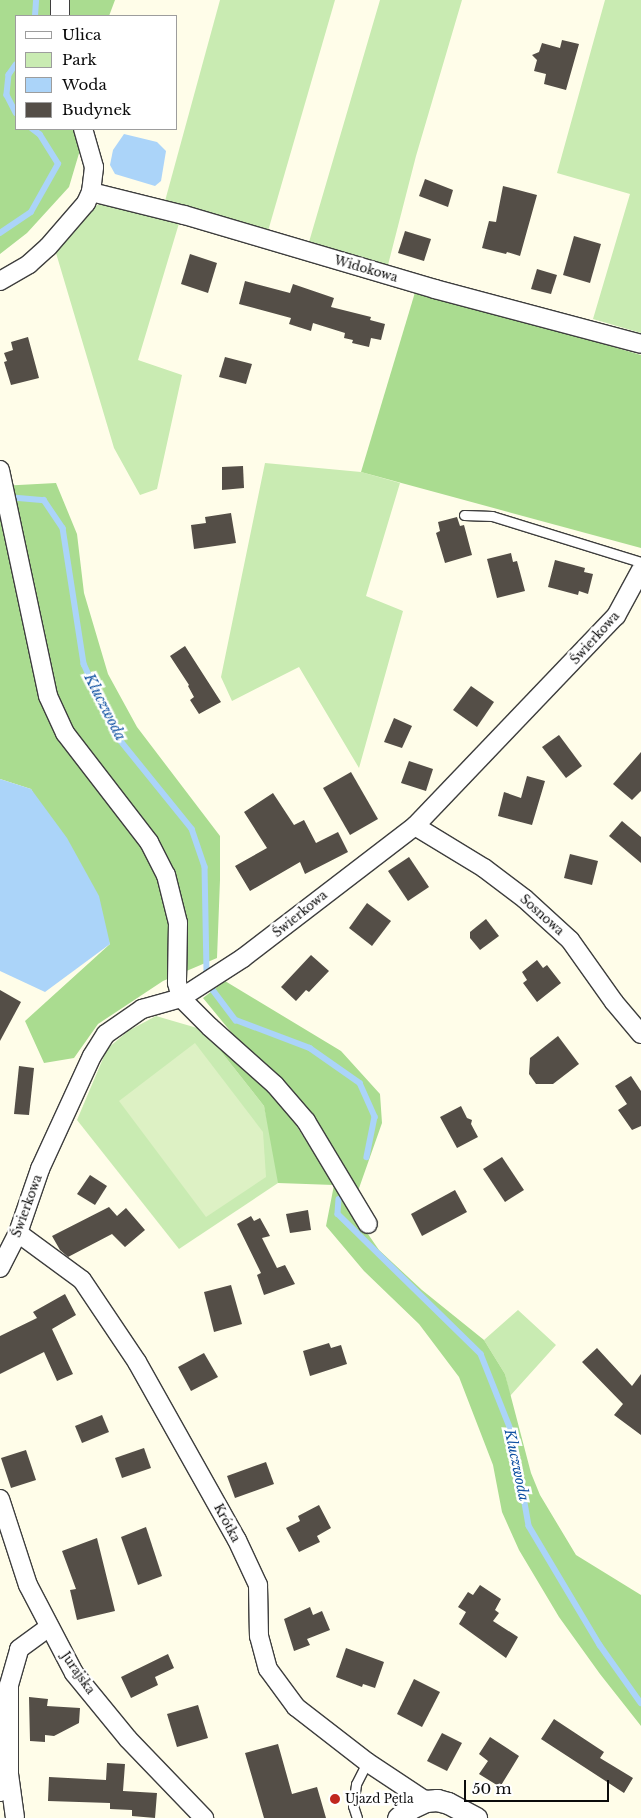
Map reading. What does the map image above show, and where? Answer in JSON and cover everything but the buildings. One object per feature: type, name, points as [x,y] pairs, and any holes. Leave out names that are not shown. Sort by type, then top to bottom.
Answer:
[{"type":"street","points":[[60,0],[60,15]]},
{"type":"street","points":[[0,281],[29,264],[48,247],[78,214],[91,192],[94,167],[83,130]]},
{"type":"street","name":"Widokowa","points":[[91,192],[184,215],[435,289],[641,344]]},
{"type":"street","points":[[2,479],[43,675],[56,715],[65,733],[149,842],[166,875],[178,922],[177,983],[181,998],[210,1027],[275,1085],[306,1121],[368,1224]]},
{"type":"street","name":"Świerkowa","points":[[0,1268],[18,1233],[40,1169],[92,1056],[106,1034],[142,1009],[181,998],[270,939],[319,898],[415,826],[616,616],[641,570]]},
{"type":"street","name":"Sosnowa","points":[[415,826],[484,868],[525,899],[570,940],[614,1002],[641,1034]]},
{"type":"street","name":"Krótka","points":[[18,1233],[82,1280],[138,1362],[237,1540],[258,1585],[259,1636],[268,1669],[296,1707],[367,1762],[426,1801]]},
{"type":"street","name":"Jurajska","points":[[0,1499],[28,1585],[48,1628],[74,1672],[128,1739],[204,1818]]},
{"type":"street","points":[[15,1818],[9,1773],[9,1685],[19,1649],[48,1628]]},
{"type":"street","points":[[0,1792],[9,1773]]},
{"type":"street","points":[[398,1818],[411,1808],[426,1801],[448,1803],[476,1818]]},
{"type":"lane","points":[[464,514],[492,516],[641,562]]},
{"type":"lane","points":[[357,1818],[353,1806],[356,1784],[367,1762]]},
{"type":"green space","points":[[0,0],[55,0],[53,15],[15,15],[15,130],[75,130],[80,150],[69,187],[27,233],[0,254]]},
{"type":"green space","points":[[69,0],[115,0],[109,15],[69,15]]},
{"type":"green space","points":[[220,0],[335,0],[268,231],[165,201]]},
{"type":"green space","points":[[380,0],[462,0],[416,156],[388,265],[309,242]]},
{"type":"green space","points":[[605,0],[641,0],[641,333],[593,319],[630,194],[557,173]]},
{"type":"green space","points":[[115,200],[180,220],[138,360],[182,375],[157,489],[140,495],[114,448],[56,253],[94,206]]},
{"type":"green space","points":[[416,289],[641,355],[641,548],[361,472]]},
{"type":"green space","points":[[265,463],[361,472],[400,483],[366,596],[403,611],[359,768],[299,667],[232,701],[221,677]]},
{"type":"green space","points":[[56,483],[77,534],[84,593],[108,674],[137,727],[220,836],[220,880],[217,958],[163,981],[98,1024],[74,1058],[44,1063],[25,1021],[110,944],[31,789],[0,779],[0,486]]},
{"type":"green space","points":[[225,981],[341,1051],[380,1094],[382,1123],[358,1191],[348,1174],[203,998]]},
{"type":"green space","points":[[156,1016],[204,1030],[264,1106],[281,1181],[179,1249],[77,1120],[107,1049],[128,1031]]},
{"type":"green space","points":[[204,1030],[277,1095],[334,1185],[278,1183],[264,1106]]},
{"type":"green space","points":[[195,1043],[263,1132],[266,1177],[206,1217],[119,1101]]},
{"type":"green space","points":[[334,1185],[379,1250],[422,1290],[484,1340],[505,1374],[531,1473],[540,1495],[576,1555],[641,1595],[641,1726],[600,1674],[559,1617],[519,1550],[502,1512],[493,1465],[459,1377],[419,1324],[364,1271],[326,1226]]},
{"type":"green space","points":[[518,1310],[556,1345],[510,1396],[505,1374],[484,1340]]},
{"type":"water","points":[[124,134],[157,142],[166,151],[161,181],[155,186],[115,174],[110,165],[113,150]]},
{"type":"water","points":[[0,779],[31,789],[67,838],[99,896],[110,944],[45,992],[0,971]]},
{"type":"waterway","name":"Kluczwoda","points":[[35,15],[36,0]]},
{"type":"waterway","name":"Kluczwoda","points":[[15,66],[9,75],[7,95],[15,111]]},
{"type":"waterway","name":"Kluczwoda","points":[[0,233],[31,212],[58,164],[40,135],[33,130]]},
{"type":"waterway","name":"Kluczwoda","points":[[7,497],[44,500],[63,528],[84,664],[116,735],[192,829],[205,867],[207,970]]},
{"type":"waterway","name":"Kluczwoda","points":[[213,990],[236,1020],[310,1048],[360,1083],[375,1117],[367,1157]]},
{"type":"waterway","name":"Kluczwoda","points":[[339,1199],[338,1214],[481,1354],[513,1435],[529,1526],[600,1645],[641,1703]]},
{"type":"place","name":"Ujazd Pętla","points":[[335,1799]]}]
